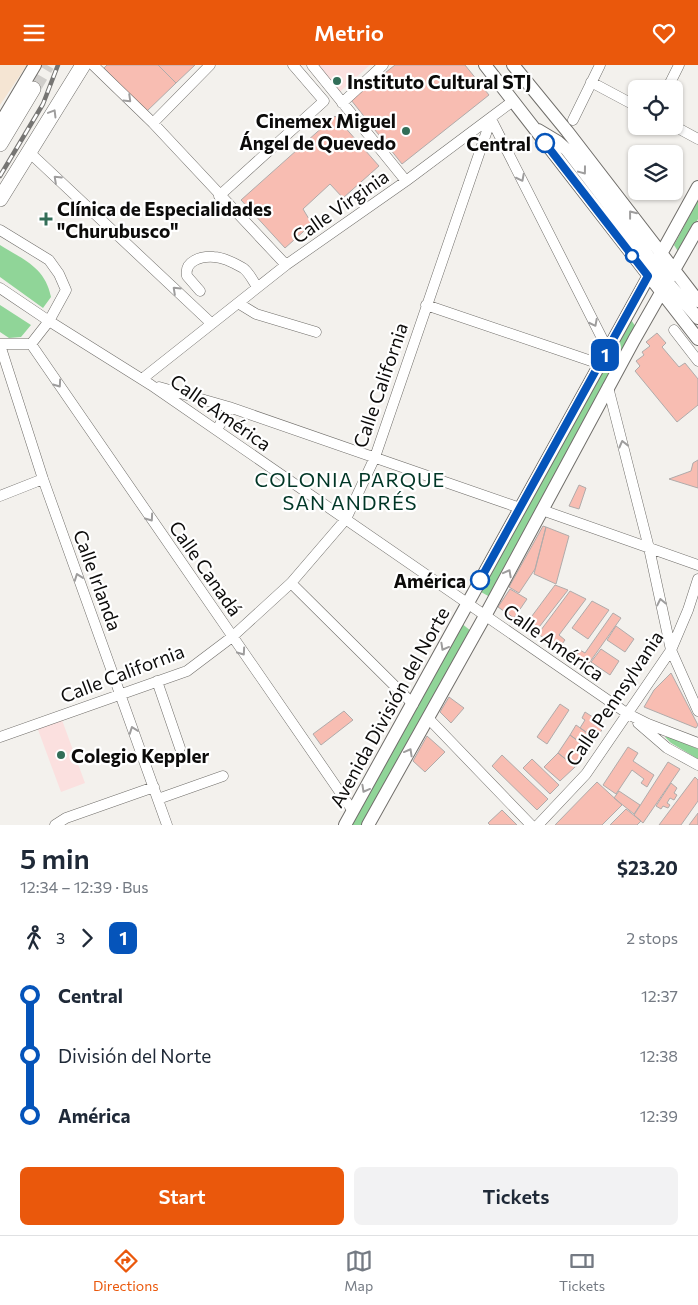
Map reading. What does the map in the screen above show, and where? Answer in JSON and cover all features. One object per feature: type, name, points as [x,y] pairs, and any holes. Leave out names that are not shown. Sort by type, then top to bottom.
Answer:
[{"type":"highway","points":[[0,199],[83,65]]},
{"type":"highway","points":[[0,144],[33,89]]},
{"type":"main road","points":[[0,124],[35,65]]},
{"type":"main road","points":[[486,65],[533,128],[664,286],[698,318]]},
{"type":"main road","points":[[513,65],[567,131],[698,301]]},
{"type":"main road","name":"Avenida División del Norte","points":[[345,825],[698,187]]},
{"type":"main road","name":"Avenida División del Norte","points":[[368,825],[485,616],[608,387],[698,228]]},
{"type":"main road","points":[[652,271],[675,269]]},
{"type":"main road","points":[[664,286],[675,325],[698,339]]},
{"type":"street","points":[[72,82],[76,65]]},
{"type":"street","points":[[93,65],[153,123],[286,265]]},
{"type":"street","points":[[153,123],[210,65]]},
{"type":"street","points":[[219,195],[324,101],[293,65]]},
{"type":"street","points":[[312,65],[406,181]]},
{"type":"street","points":[[342,103],[384,65]]},
{"type":"street","points":[[520,65],[525,80]]},
{"type":"street","points":[[573,120],[600,65]]},
{"type":"street","points":[[672,80],[679,65]]},
{"type":"street","points":[[591,82],[628,102]]},
{"type":"street","name":"Calle Virginia","points":[[146,382],[211,323],[257,287],[406,181],[513,101]]},
{"type":"street","points":[[491,119],[608,350]]},
{"type":"street","name":"Calle California","points":[[0,737],[187,671],[232,637],[291,583],[346,519],[375,457],[491,119]]},
{"type":"street","points":[[683,131],[698,139]]},
{"type":"street","points":[[29,152],[211,323]]},
{"type":"street","points":[[0,230],[49,260],[59,274],[66,290],[49,321],[30,344],[0,345]]},
{"type":"street","points":[[200,291],[187,276],[188,265],[194,260],[213,257],[244,269],[257,287]]},
{"type":"street","name":"Calle América","points":[[0,288],[146,382],[628,714],[648,724],[698,743]]},
{"type":"street","points":[[238,303],[256,314],[316,332]]},
{"type":"street","points":[[426,305],[600,364]]},
{"type":"street","points":[[675,325],[698,361]]},
{"type":"street","name":"Calle Canadá","points":[[30,344],[353,811]]},
{"type":"street","name":"Calle Irlanda","points":[[0,345],[43,479],[167,825]]},
{"type":"street","points":[[146,382],[229,407],[520,508]]},
{"type":"street","points":[[608,387],[649,548],[671,650],[698,711]]},
{"type":"street","points":[[216,431],[229,407]]},
{"type":"street","points":[[0,496],[43,479]]},
{"type":"street","points":[[542,510],[698,565]]},
{"type":"street","name":"Calle Pennsylvania","points":[[538,825],[586,774],[671,650],[693,613],[698,579]]},
{"type":"street","points":[[291,583],[413,704]]},
{"type":"street","points":[[157,681],[180,748]]},
{"type":"street","points":[[628,714],[667,748],[698,765]]},
{"type":"street","points":[[428,717],[531,825]]},
{"type":"street","points":[[158,799],[223,776]]},
{"type":"street","points":[[55,825],[66,818],[154,787]]},
{"type":"shaded area","points":[[0,65],[27,65],[0,105]]},
{"type":"shaded area","name":"Instituto Cultural STJ","points":[[308,65],[370,65],[334,97]]},
{"type":"shaded area","name":"Colegio Keppler","points":[[62,720],[85,783],[61,792],[37,727]]},
{"type":"green space","points":[[698,200],[698,219],[679,253],[674,245]]},
{"type":"green space","points":[[0,245],[32,265],[44,278],[51,297],[43,308],[0,277]]},
{"type":"green space","points":[[0,305],[31,325],[21,337],[9,338],[0,332]]},
{"type":"green space","points":[[631,320],[636,327],[490,597],[481,592]]},
{"type":"green space","points":[[461,623],[471,631],[361,825],[351,825]]},
{"type":"green space","points":[[665,737],[670,737],[698,749],[698,759],[671,743]]},
{"type":"building","points":[[107,65],[158,65],[176,83],[146,112],[104,68]]},
{"type":"building","points":[[158,65],[195,65],[176,83]]},
{"type":"building","points":[[395,65],[465,65],[489,95],[402,164],[351,100]]},
{"type":"building","points":[[335,116],[379,166],[343,198],[330,184],[303,209],[312,224],[285,248],[241,200]]},
{"type":"building","points":[[657,333],[666,343],[662,347],[679,367],[685,363],[698,379],[698,405],[677,422],[635,371],[640,366],[636,361],[644,355],[642,352],[650,346],[646,342]]},
{"type":"building","points":[[698,460],[698,488],[669,479],[691,471],[693,463]]},
{"type":"building","points":[[579,485],[586,488],[579,509],[569,506]]},
{"type":"building","points":[[543,526],[546,527],[535,569],[519,593],[509,587]]},
{"type":"building","points":[[546,527],[569,536],[556,584],[534,574]]},
{"type":"building","points":[[555,585],[568,590],[536,631],[526,624]]},
{"type":"building","points":[[510,589],[527,599],[514,618],[498,607]]},
{"type":"building","points":[[570,591],[586,599],[559,635],[565,640],[559,648],[538,634]]},
{"type":"building","points":[[592,601],[609,610],[588,639],[572,628]]},
{"type":"building","points":[[613,613],[621,618],[587,666],[575,658],[580,650],[585,653]]},
{"type":"building","points":[[616,626],[634,639],[625,652],[607,640]]},
{"type":"building","points":[[601,649],[619,661],[610,675],[591,662]]},
{"type":"building","points":[[671,673],[698,725],[696,728],[644,707],[654,690]]},
{"type":"building","points":[[449,697],[464,708],[451,723],[440,712]]},
{"type":"building","points":[[560,704],[569,710],[547,744],[537,737]]},
{"type":"building","points":[[344,711],[353,720],[321,745],[313,734]]},
{"type":"building","points":[[585,712],[605,725],[596,739],[580,728],[585,720],[582,718]]},
{"type":"building","points":[[576,725],[596,739],[589,749],[570,735]]},
{"type":"building","points":[[570,735],[589,749],[576,767],[558,753]]},
{"type":"building","points":[[427,736],[445,752],[425,772],[413,761]]},
{"type":"building","points":[[628,747],[638,753],[633,761],[654,775],[647,787],[641,783],[644,779],[632,770],[616,794],[603,785]]},
{"type":"building","points":[[558,753],[575,767],[560,781],[544,767]]},
{"type":"building","points":[[502,755],[548,799],[537,810],[492,766]]},
{"type":"building","points":[[532,759],[559,785],[550,794],[523,768]]},
{"type":"building","points":[[668,762],[680,769],[643,823],[634,815]]},
{"type":"building","points":[[695,777],[698,780],[698,801],[681,825],[659,825]]},
{"type":"building","points":[[597,782],[622,805],[602,825],[555,825]]},
{"type":"building","points":[[671,783],[677,788],[674,793],[677,795],[674,800],[670,798],[667,803],[670,805],[668,808],[663,806],[661,809],[656,806]]},
{"type":"building","points":[[619,791],[640,805],[634,814],[614,798]]},
{"type":"building","points":[[626,809],[641,821],[637,825],[610,825]]},
{"type":"building","points":[[502,810],[517,825],[490,825],[488,823]]},
{"type":"building","points":[[698,813],[698,825],[689,825]]},
{"type":"tunnel","points":[[33,89],[47,65]]},
{"type":"railway","points":[[0,176],[43,104],[58,65]]},
{"type":"bus line","name":"1","points":[[480,580],[648,276],[545,143]]},
{"type":"place","name":"Instituto Cultural STJ","points":[[337,81]]},
{"type":"place","name":"Cinemex Miguel Ángel de Quevedo","points":[[406,131]]},
{"type":"place","name":"Central","points":[[545,143]]},
{"type":"place","name":"Clínica de Especialidades \"Churubusco\"","points":[[46,219]]},
{"type":"place","name":"América","points":[[480,580]]},
{"type":"place","name":"Colegio Keppler","points":[[61,755]]},
{"type":"district","name":"COLONIA PARQUE SAN ANDRÉS","points":[[350,490]]}]
